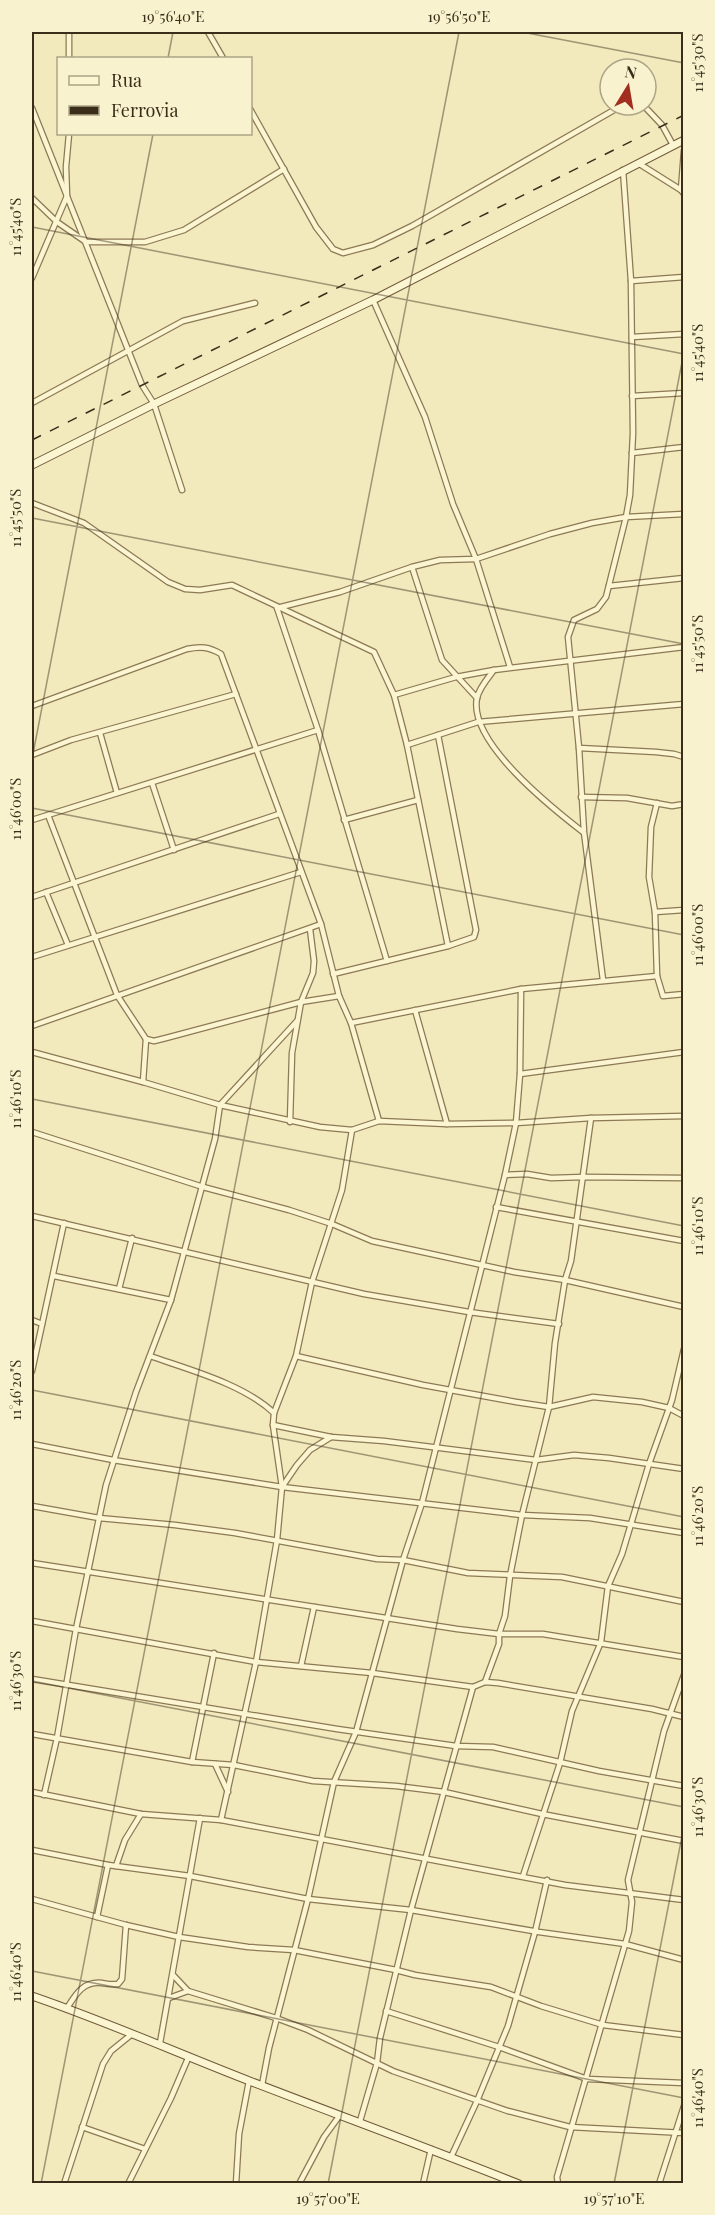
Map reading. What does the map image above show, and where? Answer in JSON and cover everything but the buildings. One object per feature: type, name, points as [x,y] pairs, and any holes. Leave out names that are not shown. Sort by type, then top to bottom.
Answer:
[{"type":"street","points":[[69,32],[69,57]]},
{"type":"street","points":[[208,32],[222,57]]},
{"type":"street","points":[[32,108],[142,385],[154,404],[182,490]]},
{"type":"street","points":[[252,113],[326,242],[333,249],[344,253],[373,245],[412,226],[602,117]]},
{"type":"street","points":[[654,117],[662,125],[673,145]]},
{"type":"street","points":[[32,278],[68,196],[66,167],[69,135]]},
{"type":"street","points":[[32,465],[372,300],[684,140]]},
{"type":"street","points":[[682,192],[684,151]]},
{"type":"street","points":[[638,163],[682,192]]},
{"type":"street","points":[[32,198],[57,222],[86,242],[145,242],[184,230],[284,169]]},
{"type":"street","points":[[603,980],[584,832],[579,748],[568,637],[571,626],[579,616],[597,609],[603,603],[627,517],[632,453],[632,337],[631,281],[623,170]]},
{"type":"street","points":[[631,281],[684,277]]},
{"type":"street","points":[[372,300],[425,417],[453,504],[476,559],[510,667]]},
{"type":"street","points":[[32,403],[183,321],[255,303]]},
{"type":"street","points":[[632,337],[684,334]]},
{"type":"street","points":[[632,396],[684,393]]},
{"type":"street","points":[[632,453],[684,447]]},
{"type":"street","points":[[32,503],[84,523],[168,582],[185,589],[200,590],[232,585],[277,608],[371,649],[394,695],[407,745],[448,946]]},
{"type":"street","points":[[277,608],[340,592],[412,567],[450,559],[476,559],[550,534],[627,517],[684,514]]},
{"type":"street","points":[[412,567],[441,657],[456,677],[477,698]]},
{"type":"street","points":[[609,586],[684,578]]},
{"type":"street","points":[[277,608],[318,730],[387,961]]},
{"type":"street","points":[[32,706],[201,646],[221,654],[321,924],[339,996],[351,1023],[380,1122]]},
{"type":"street","points":[[394,695],[456,677],[510,667],[684,647]]},
{"type":"street","points":[[494,670],[484,682],[477,698],[478,722],[505,761],[532,790],[584,832]]},
{"type":"street","points":[[32,755],[71,740],[236,694]]},
{"type":"street","points":[[407,745],[478,722],[684,704]]},
{"type":"street","points":[[32,820],[318,730]]},
{"type":"street","points":[[100,733],[117,793]]},
{"type":"street","points":[[333,974],[448,946],[470,939],[476,933],[438,735]]},
{"type":"street","points":[[579,748],[656,752],[684,757]]},
{"type":"street","points":[[152,783],[174,850]]},
{"type":"street","points":[[581,797],[627,798],[657,804],[684,804]]},
{"type":"street","points":[[344,820],[418,800]]},
{"type":"street","points":[[657,804],[650,837],[650,877],[655,912],[657,976],[663,996],[684,994]]},
{"type":"street","points":[[32,897],[279,814]]},
{"type":"street","points":[[48,815],[117,995],[146,1039],[143,1082]]},
{"type":"street","points":[[32,957],[301,872]]},
{"type":"street","points":[[46,892],[68,945]]},
{"type":"street","points":[[655,912],[684,910]]},
{"type":"street","points":[[32,1026],[321,924]]},
{"type":"street","points":[[290,1122],[292,1053],[297,1021],[313,973],[314,961],[310,929]]},
{"type":"street","points":[[351,1023],[521,989],[657,976]]},
{"type":"street","points":[[262,2085],[276,2018],[308,1899],[334,1782],[356,1732],[403,1560],[422,1503],[505,1175],[516,1123],[520,1074],[521,989]]},
{"type":"street","points":[[146,1039],[154,1041],[302,1002],[339,996]]},
{"type":"street","points":[[414,1010],[447,1124]]},
{"type":"street","points":[[44,1795],[57,1738],[87,1572],[113,1460],[171,1300],[203,1187],[215,1139],[220,1105],[297,1021]]},
{"type":"street","points":[[32,1052],[220,1105],[290,1122],[352,1130],[380,1122],[516,1123],[591,1118],[684,1116]]},
{"type":"street","points":[[520,1074],[684,1052]]},
{"type":"street","points":[[485,1682],[499,1644],[499,1634],[506,1616],[510,1576],[522,1515],[549,1407],[559,1324],[571,1261],[591,1118]]},
{"type":"street","points":[[221,1820],[256,1662],[276,1540],[282,1487],[273,1425],[274,1413],[296,1356],[312,1282],[342,1190],[352,1130]]},
{"type":"street","points":[[32,1132],[203,1187],[289,1210],[332,1224],[372,1241],[566,1280],[684,1307]]},
{"type":"street","points":[[505,1175],[527,1174],[551,1178],[584,1176],[684,1178]]},
{"type":"street","points":[[496,1207],[684,1241]]},
{"type":"street","points":[[32,1216],[364,1294],[469,1312],[559,1324]]},
{"type":"street","points":[[32,1371],[64,1223]]},
{"type":"street","points":[[120,1289],[132,1239]]},
{"type":"street","points":[[54,1276],[171,1300]]},
{"type":"street","points":[[32,1320],[42,1324]]},
{"type":"street","points":[[523,1876],[560,1763],[577,1696],[600,1642],[608,1586],[632,1525],[669,1408],[684,1348]]},
{"type":"street","points":[[150,1356],[219,1382],[260,1401],[274,1413]]},
{"type":"street","points":[[296,1356],[451,1390],[549,1407],[593,1397],[642,1402],[669,1408],[684,1416]]},
{"type":"street","points":[[273,1425],[331,1437],[378,1440],[536,1460],[574,1455],[684,1469]]},
{"type":"street","points":[[282,1487],[310,1450],[331,1437]]},
{"type":"street","points":[[32,1444],[113,1460],[282,1487],[522,1515],[590,1518],[684,1533]]},
{"type":"street","points":[[32,1506],[99,1518],[185,1526],[377,1559],[403,1560],[468,1573],[562,1578],[684,1602]]},
{"type":"street","points":[[32,1563],[388,1618],[499,1634],[543,1634],[684,1657]]},
{"type":"street","points":[[301,1666],[314,1607]]},
{"type":"street","points":[[32,1621],[256,1662],[372,1673],[473,1686],[485,1682],[540,1689],[684,1717]]},
{"type":"street","points":[[192,1762],[214,1653]]},
{"type":"street","points":[[558,2184],[557,2177],[570,2127],[587,2079],[629,1931],[632,1902],[628,1892],[628,1880],[638,1833],[670,1714],[684,1675]]},
{"type":"street","points":[[32,1679],[356,1732],[456,1746],[493,1747],[560,1763],[684,1786]]},
{"type":"street","points":[[360,2121],[377,2063],[411,1910],[473,1686]]},
{"type":"street","points":[[32,1734],[192,1762],[234,1765],[294,1777],[444,1792],[542,1814],[684,1841]]},
{"type":"street","points":[[215,1764],[228,1792]]},
{"type":"street","points":[[32,1792],[141,1814],[221,1820],[565,1885],[684,1900]]},
{"type":"street","points":[[116,1866],[125,1840],[141,1814]]},
{"type":"street","points":[[160,2043],[200,1818]]},
{"type":"street","points":[[32,1850],[108,1865],[190,1876],[308,1899],[411,1910],[535,1932],[625,1944],[684,1960]]},
{"type":"street","points":[[97,1917],[108,1865]]},
{"type":"street","points":[[451,2157],[508,2026],[535,1932],[547,1880]]},
{"type":"street","points":[[32,1899],[179,1937],[248,1947],[294,1950],[415,1975],[491,1987],[541,2006],[603,2025],[684,2035]]},
{"type":"street","points":[[67,2008],[78,1990],[86,1985],[118,1984],[122,1979],[126,1925]]},
{"type":"street","points":[[173,1975],[188,1991],[308,2030],[393,2072],[477,2101],[570,2127],[684,2133]]},
{"type":"street","points":[[169,1998],[188,1991]]},
{"type":"street","points":[[32,1996],[160,2043],[249,2080],[519,2184]]},
{"type":"street","points":[[387,2011],[499,2047],[587,2079],[684,2083]]},
{"type":"street","points":[[64,2184],[107,2055],[134,2033]]},
{"type":"street","points":[[128,2184],[171,2098],[189,2056]]},
{"type":"street","points":[[236,2184],[239,2134],[249,2080]]},
{"type":"street","points":[[659,2184],[684,2106]]},
{"type":"street","points":[[299,2184],[324,2137],[340,2115]]},
{"type":"street","points":[[82,2127],[145,2149]]},
{"type":"street","points":[[423,2184],[431,2149]]},
{"type":"railway","points":[[32,440],[684,115]]}]
